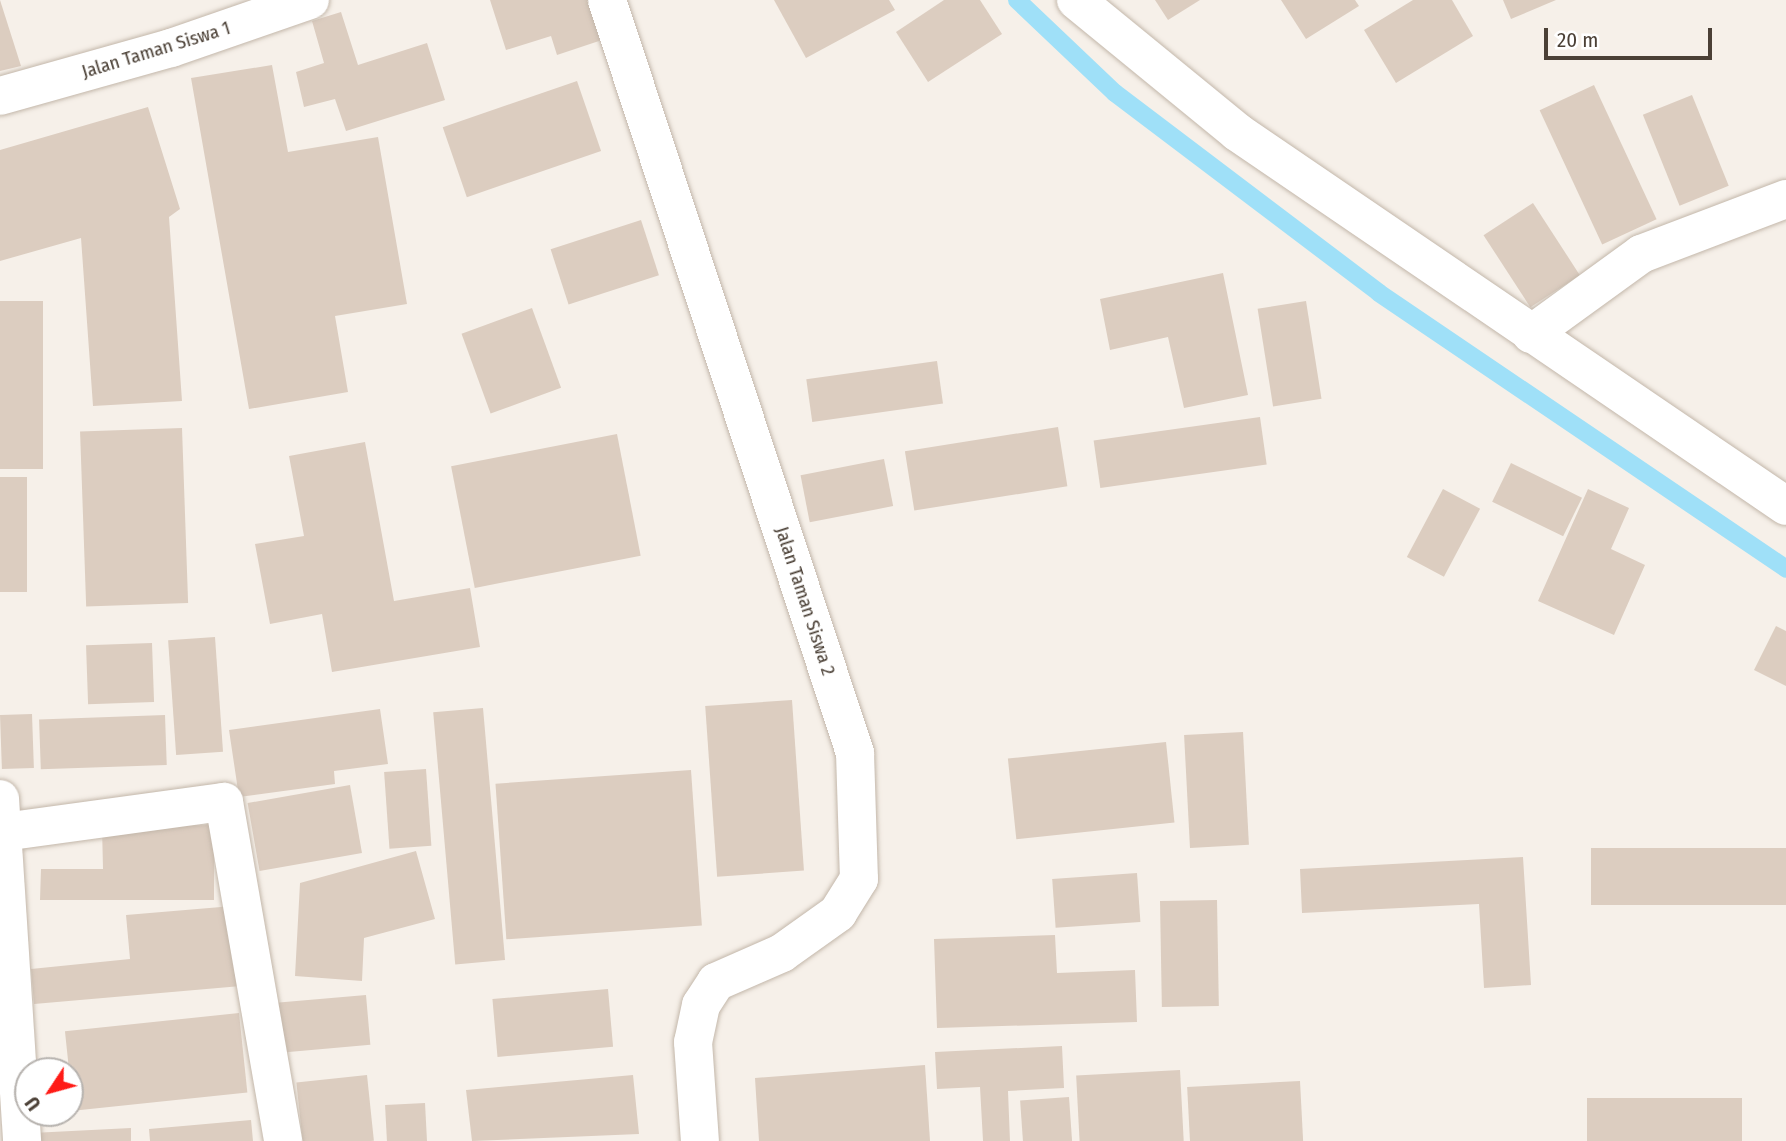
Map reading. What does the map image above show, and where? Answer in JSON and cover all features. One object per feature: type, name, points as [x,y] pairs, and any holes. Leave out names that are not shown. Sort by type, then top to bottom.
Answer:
[{"type":"street","name":"Jalan Taman Siswa 1","points":[[0,96],[171,48],[310,0]]},
{"type":"street","name":"Jalan Taman Siswa 2","points":[[607,0],[855,753],[859,879],[838,913],[782,953],[716,982],[701,1005],[693,1042],[700,1141]]},
{"type":"street","points":[[1076,0],[1237,132],[1786,506]]},
{"type":"street","points":[[1531,334],[1641,254],[1786,199]]},
{"type":"street","points":[[22,1141],[2,816],[224,802],[283,1141]]},
{"type":"building","points":[[0,0],[21,66],[0,71]]},
{"type":"building","points":[[490,0],[589,0],[602,40],[557,55],[551,36],[506,50]]},
{"type":"building","points":[[774,0],[889,0],[895,10],[806,58]]},
{"type":"building","points":[[944,0],[980,0],[1002,34],[928,82],[896,32]]},
{"type":"building","points":[[1155,0],[1200,0],[1168,20]]},
{"type":"building","points":[[1281,0],[1355,0],[1359,6],[1306,39]]},
{"type":"building","points":[[1413,0],[1452,0],[1473,36],[1396,83],[1364,30]]},
{"type":"building","points":[[1503,0],[1556,0],[1511,19]]},
{"type":"building","points":[[341,12],[358,65],[427,43],[445,100],[346,131],[335,99],[304,107],[296,72],[324,63],[312,21]]},
{"type":"building","points":[[272,65],[288,152],[378,137],[407,304],[335,316],[348,392],[249,409],[191,78]]},
{"type":"building","points":[[577,81],[601,151],[467,197],[443,127]]},
{"type":"building","points":[[1594,85],[1657,219],[1602,244],[1540,110]]},
{"type":"building","points":[[1692,95],[1729,186],[1680,206],[1643,115]]},
{"type":"building","points":[[148,107],[180,209],[169,217],[182,401],[93,406],[81,238],[0,261],[0,150]]},
{"type":"building","points":[[1533,203],[1580,275],[1530,307],[1484,235]]},
{"type":"building","points":[[641,220],[659,275],[569,305],[551,249]]},
{"type":"building","points":[[1223,273],[1248,395],[1184,408],[1168,337],[1110,350],[1100,299]]},
{"type":"building","points":[[0,301],[43,301],[43,469],[0,469]]},
{"type":"building","points":[[1306,301],[1321,399],[1273,406],[1258,309]]},
{"type":"building","points":[[532,308],[561,388],[491,414],[462,334]]},
{"type":"building","points":[[937,361],[943,404],[812,422],[806,379]]},
{"type":"building","points":[[1260,417],[1267,465],[1100,488],[1094,440]]},
{"type":"building","points":[[1058,427],[1067,486],[914,511],[905,451]]},
{"type":"building","points":[[182,428],[188,603],[86,606],[80,432]]},
{"type":"building","points":[[617,434],[641,556],[475,588],[451,466]]},
{"type":"building","points":[[365,442],[394,601],[470,588],[480,647],[332,672],[322,614],[270,624],[255,544],[304,536],[289,456]]},
{"type":"building","points":[[884,459],[893,506],[810,522],[801,475]]},
{"type":"building","points":[[1511,463],[1582,498],[1563,536],[1492,502]]},
{"type":"building","points":[[0,477],[27,477],[27,592],[0,592]]},
{"type":"building","points":[[1443,489],[1480,509],[1444,577],[1407,557]]},
{"type":"building","points":[[1588,489],[1629,508],[1611,549],[1645,565],[1614,635],[1538,601]]},
{"type":"building","points":[[1776,626],[1786,631],[1786,686],[1754,670]]},
{"type":"building","points":[[215,637],[223,752],[176,755],[168,640]]},
{"type":"building","points":[[152,643],[154,702],[88,704],[86,645]]},
{"type":"building","points":[[792,700],[804,871],[717,877],[705,706]]},
{"type":"building","points":[[483,708],[505,960],[455,964],[433,712]]},
{"type":"building","points":[[380,709],[388,764],[334,771],[335,784],[239,797],[229,730]]},
{"type":"building","points":[[32,714],[34,768],[2,769],[0,715]]},
{"type":"building","points":[[165,715],[167,765],[41,769],[39,719]]},
{"type":"building","points":[[1243,732],[1249,845],[1190,848],[1184,735]]},
{"type":"building","points":[[1166,742],[1174,823],[1016,839],[1008,759]]},
{"type":"building","points":[[426,769],[431,846],[389,849],[384,772]]},
{"type":"building","points":[[691,770],[702,926],[506,939],[495,784]]},
{"type":"building","points":[[350,785],[362,853],[260,871],[248,803]]},
{"type":"building","points":[[214,825],[214,900],[40,900],[41,869],[103,869],[102,827]]},
{"type":"building","points":[[1591,848],[1786,848],[1786,905],[1591,905]]},
{"type":"building","points":[[416,851],[435,919],[364,938],[362,981],[295,976],[300,883]]},
{"type":"building","points":[[1523,857],[1531,985],[1484,988],[1479,904],[1302,913],[1300,869]]},
{"type":"building","points":[[1137,873],[1140,922],[1056,928],[1052,879]]},
{"type":"building","points":[[1217,900],[1219,1006],[1162,1007],[1160,901]]},
{"type":"building","points":[[233,906],[241,986],[34,1004],[31,969],[130,959],[126,915]]},
{"type":"building","points":[[1055,935],[1057,973],[1135,970],[1137,1022],[937,1028],[934,939]]},
{"type":"building","points":[[608,989],[613,1047],[497,1057],[492,999]]},
{"type":"building","points":[[366,995],[370,1045],[275,1053],[270,1003]]},
{"type":"building","points":[[239,1013],[247,1093],[84,1110],[84,1057],[68,1057],[65,1031]]},
{"type":"building","points":[[1062,1046],[1064,1088],[1008,1091],[1010,1141],[983,1141],[980,1087],[937,1089],[935,1052]]},
{"type":"building","points":[[925,1065],[930,1141],[759,1141],[755,1078]]},
{"type":"building","points":[[1180,1070],[1184,1141],[1080,1141],[1076,1075]]},
{"type":"building","points":[[367,1075],[374,1141],[303,1141],[296,1082]]},
{"type":"building","points":[[633,1075],[639,1134],[472,1141],[466,1090]]},
{"type":"building","points":[[1300,1081],[1303,1141],[1190,1141],[1187,1087]]},
{"type":"building","points":[[1069,1097],[1072,1141],[1023,1141],[1020,1100]]},
{"type":"building","points":[[1587,1098],[1742,1098],[1742,1141],[1587,1141]]},
{"type":"building","points":[[425,1103],[427,1141],[387,1141],[385,1105]]},
{"type":"building","points":[[251,1120],[253,1141],[150,1141],[149,1129]]},
{"type":"building","points":[[131,1128],[131,1141],[32,1141],[32,1133]]},
{"type":"waterway","points":[[1017,0],[1115,93],[1379,293],[1786,569]]}]
